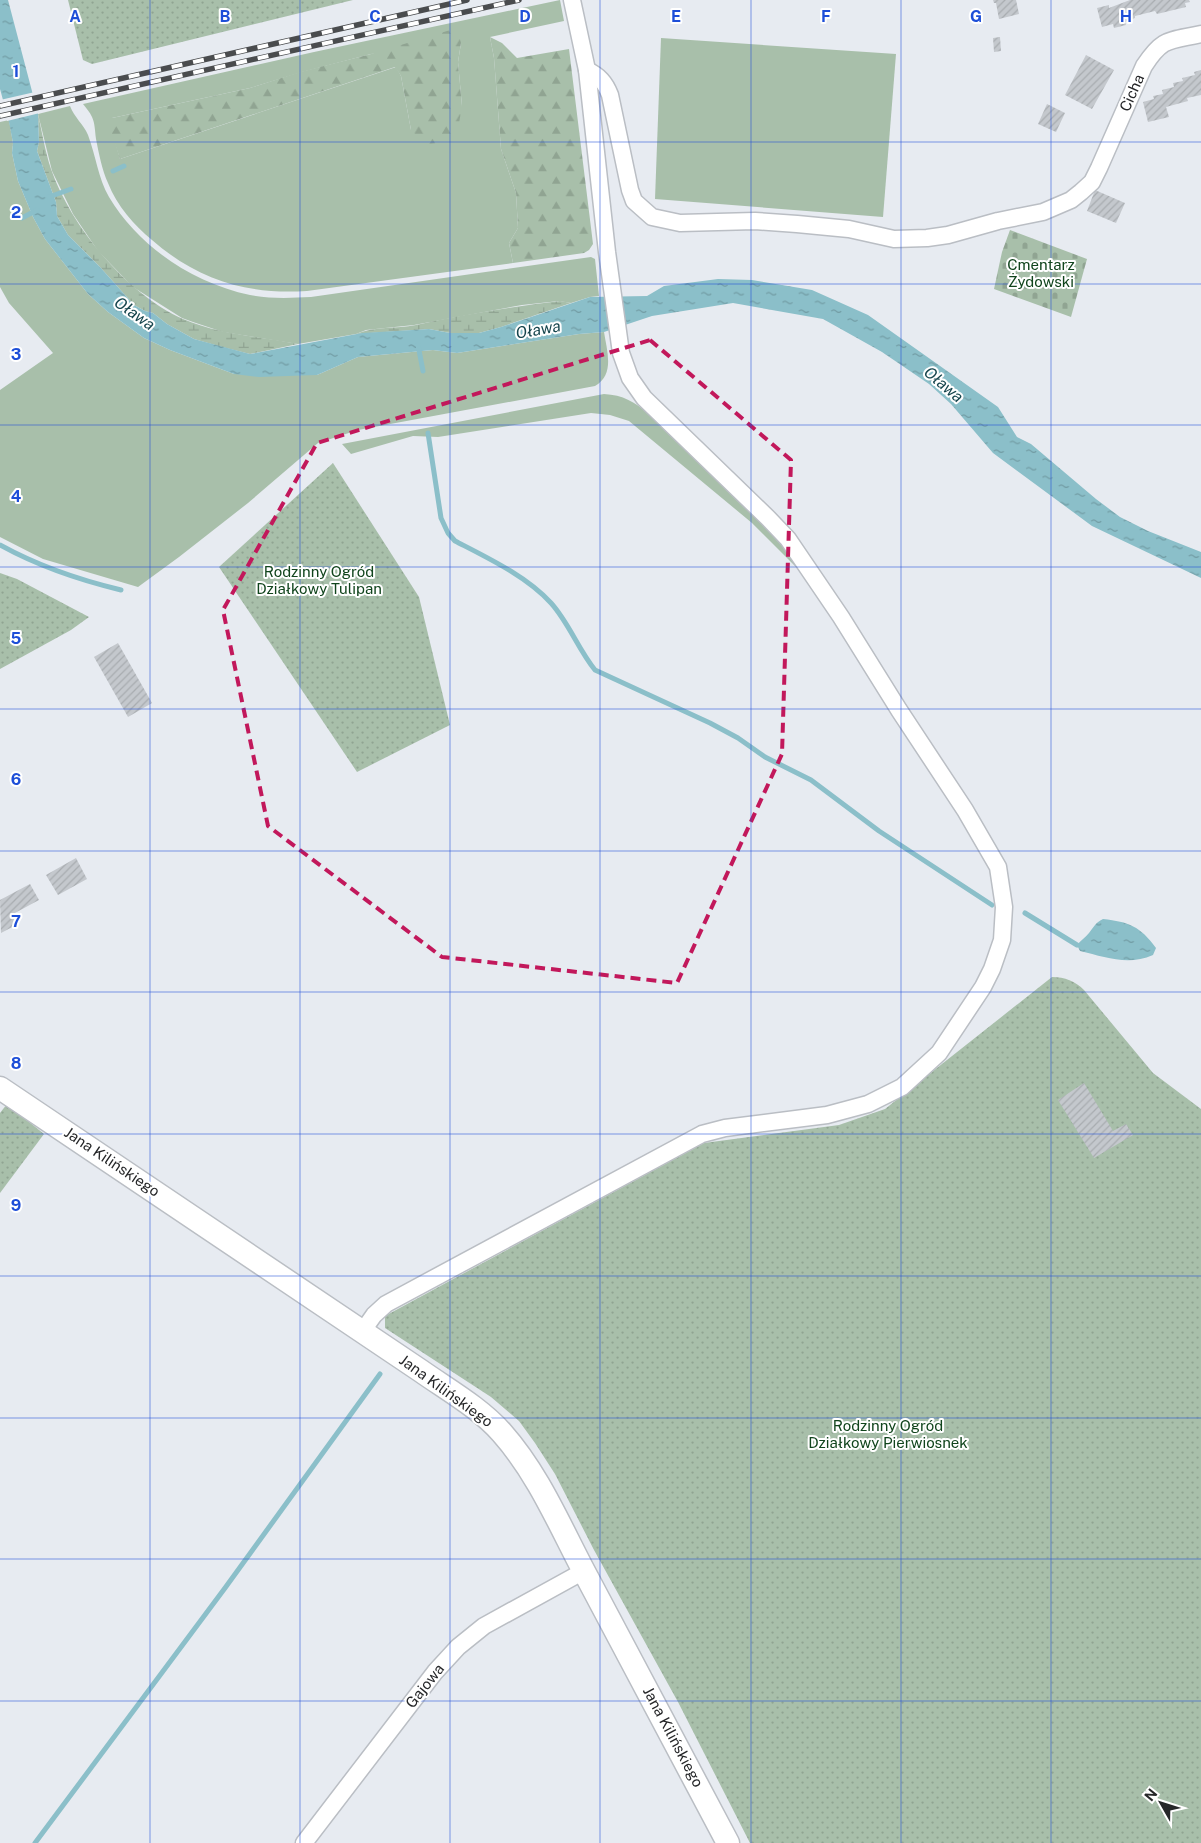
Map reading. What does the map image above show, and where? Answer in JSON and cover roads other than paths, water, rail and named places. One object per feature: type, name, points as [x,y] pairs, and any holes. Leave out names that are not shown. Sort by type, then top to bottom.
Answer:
[{"type":"street","points":[[362,1332],[374,1315],[386,1304],[702,1134],[725,1128],[827,1116],[868,1104],[902,1087],[928,1066],[939,1054],[973,1005],[992,969],[1002,940],[1004,908],[998,867],[965,810],[841,617],[788,539],[644,398],[630,378],[621,353],[608,262],[585,62],[572,0]]},
{"type":"street","name":"Cicha","points":[[585,62],[607,86],[630,190],[634,201],[652,217],[680,223],[755,221],[796,224],[849,229],[894,239],[927,238],[948,235],[998,221],[1043,212],[1071,200],[1092,182],[1144,66],[1154,51],[1166,42],[1201,34]]},
{"type":"street","name":"Jana Kilińskiego","points":[[0,1088],[450,1392],[500,1431],[543,1490],[728,1843]]},
{"type":"street","name":"Gajowa","points":[[304,1843],[435,1672],[458,1647],[484,1626],[584,1570]]},
{"type":"water","name":"Oława","points":[[0,0],[8,0],[38,114],[39,142],[37,151],[56,202],[57,216],[68,235],[134,305],[153,313],[167,324],[194,339],[250,354],[362,333],[429,329],[450,333],[479,333],[590,297],[647,296],[664,286],[718,279],[752,280],[812,290],[868,315],[998,407],[1017,437],[1031,444],[1120,517],[1148,531],[1201,552],[1201,578],[1092,526],[993,453],[951,404],[929,384],[882,352],[823,319],[733,303],[652,316],[604,332],[579,334],[457,353],[433,350],[358,357],[317,375],[259,377],[234,374],[144,338],[108,312],[88,294],[45,239],[33,217],[18,181],[12,153],[13,143],[9,122],[0,89]]},
{"type":"water","points":[[1103,919],[1127,924],[1139,930],[1156,948],[1153,955],[1135,960],[1126,960],[1107,958],[1080,951],[1077,945]]},
{"type":"waterway","points":[[113,171],[124,166]]},
{"type":"waterway","points":[[49,197],[71,189]]},
{"type":"waterway","points":[[22,218],[37,210]]},
{"type":"waterway","points":[[418,345],[423,371]]},
{"type":"waterway","points":[[428,433],[441,518],[448,533],[455,541],[506,568],[541,593],[557,611],[595,670],[710,723],[738,738],[765,757],[811,780],[879,831],[992,905]]},
{"type":"waterway","points":[[0,545],[59,572],[121,590]]},
{"type":"waterway","points":[[1025,913],[1077,945]]},
{"type":"waterway","points":[[35,1843],[225,1588],[380,1374]]},
{"type":"railway","points":[[0,106],[467,0]]},
{"type":"railway","points":[[0,116],[519,0]]},
{"type":"park label","name":"Cmentarz Żydowski","points":[[1041,274]]},
{"type":"park label","name":"Rodzinny Ogród Działkowy Tulipan","points":[[319,580]]},
{"type":"park label","name":"Rodzinny Ogród Działkowy Pierwiosnek","points":[[888,1434]]}]
